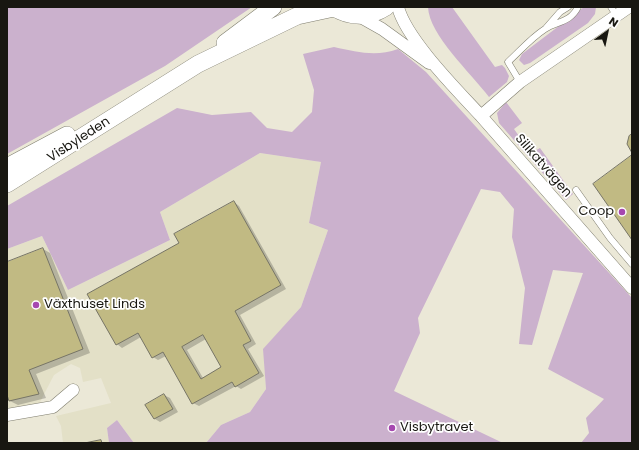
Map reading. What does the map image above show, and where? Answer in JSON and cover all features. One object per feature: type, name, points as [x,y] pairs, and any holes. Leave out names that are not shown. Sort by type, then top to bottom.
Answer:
[{"type":"main road","name":"Visbyleden","points":[[198,64],[273,7]]},
{"type":"main road","points":[[334,8],[346,14],[359,16],[375,13],[386,7]]},
{"type":"main road","name":"Visbyleden","points":[[7,184],[198,64],[297,16],[334,8]]},
{"type":"main road","name":"Visbyleden","points":[[7,167],[149,94]]},
{"type":"street","points":[[398,7],[407,28],[440,71]]},
{"type":"street","points":[[481,116],[520,82],[613,11],[629,7]]},
{"type":"street","points":[[359,16],[386,32],[440,71]]},
{"type":"street","name":"Silikatvägen","points":[[440,71],[632,288]]},
{"type":"street","points":[[7,415],[53,407],[73,390]]},
{"type":"lane","points":[[520,82],[508,62],[546,28],[560,12],[568,7]]},
{"type":"lane","points":[[546,28],[557,25],[567,19],[576,12],[578,7]]},
{"type":"lane","points":[[576,190],[610,238],[632,264]]},
{"type":"shaded area","points":[[7,7],[252,7],[165,66],[7,154]]},
{"type":"shaded area","points":[[428,7],[452,7],[495,67],[502,65],[505,68],[509,76],[507,82],[489,97],[452,54],[435,30],[430,18]]},
{"type":"shaded area","points":[[584,7],[596,7],[595,14],[588,23],[530,63],[524,65],[519,60],[522,54]]},
{"type":"shaded area","points":[[334,47],[366,53],[382,53],[398,49],[426,72],[632,298],[632,443],[581,443],[589,433],[586,418],[604,399],[548,369],[583,273],[553,270],[532,345],[519,344],[525,288],[512,237],[514,209],[500,192],[481,189],[418,318],[420,333],[394,391],[503,443],[206,443],[221,425],[250,412],[266,389],[263,349],[301,307],[328,230],[309,223],[321,162],[260,153],[160,212],[170,240],[68,290],[42,236],[7,249],[7,206],[177,108],[212,115],[251,112],[267,128],[292,132],[312,112],[314,90],[303,54]]},
{"type":"shaded area","points":[[506,102],[522,123],[514,129],[531,153],[540,148],[573,194],[566,200],[499,123],[497,113]]},
{"type":"shaded area","points":[[260,153],[321,162],[309,223],[328,230],[301,307],[264,349],[266,389],[250,412],[221,425],[206,443],[134,443],[117,420],[107,428],[109,443],[63,443],[61,426],[56,416],[111,403],[101,378],[83,382],[80,368],[71,364],[54,375],[39,404],[7,410],[7,249],[42,236],[68,290],[170,240],[160,212]]},
{"type":"shaded area","points":[[117,420],[134,443],[109,443],[107,428]]},
{"type":"building","points":[[632,134],[632,153],[627,144],[629,136]]},
{"type":"building","name":"Coop","points":[[632,155],[632,240],[593,184]]},
{"type":"building","points":[[234,201],[281,285],[235,311],[251,341],[243,345],[259,373],[235,387],[232,382],[192,404],[163,352],[152,358],[138,333],[116,345],[87,294],[179,243],[174,234]],"holes":[[[203,335],[221,367],[201,379],[182,347]]]},
{"type":"building","name":"Växthuset Linds","points":[[43,248],[83,349],[29,370],[39,394],[9,401],[7,395],[7,262]]},
{"type":"building","points":[[164,394],[173,409],[154,419],[145,405]]},
{"type":"building","points":[[101,440],[102,443],[85,443]]},
{"type":"place","name":"Coop","points":[[622,212]]},
{"type":"place","name":"Växthuset Linds","points":[[36,305]]},
{"type":"place","name":"Visbytravet","points":[[392,428]]}]
